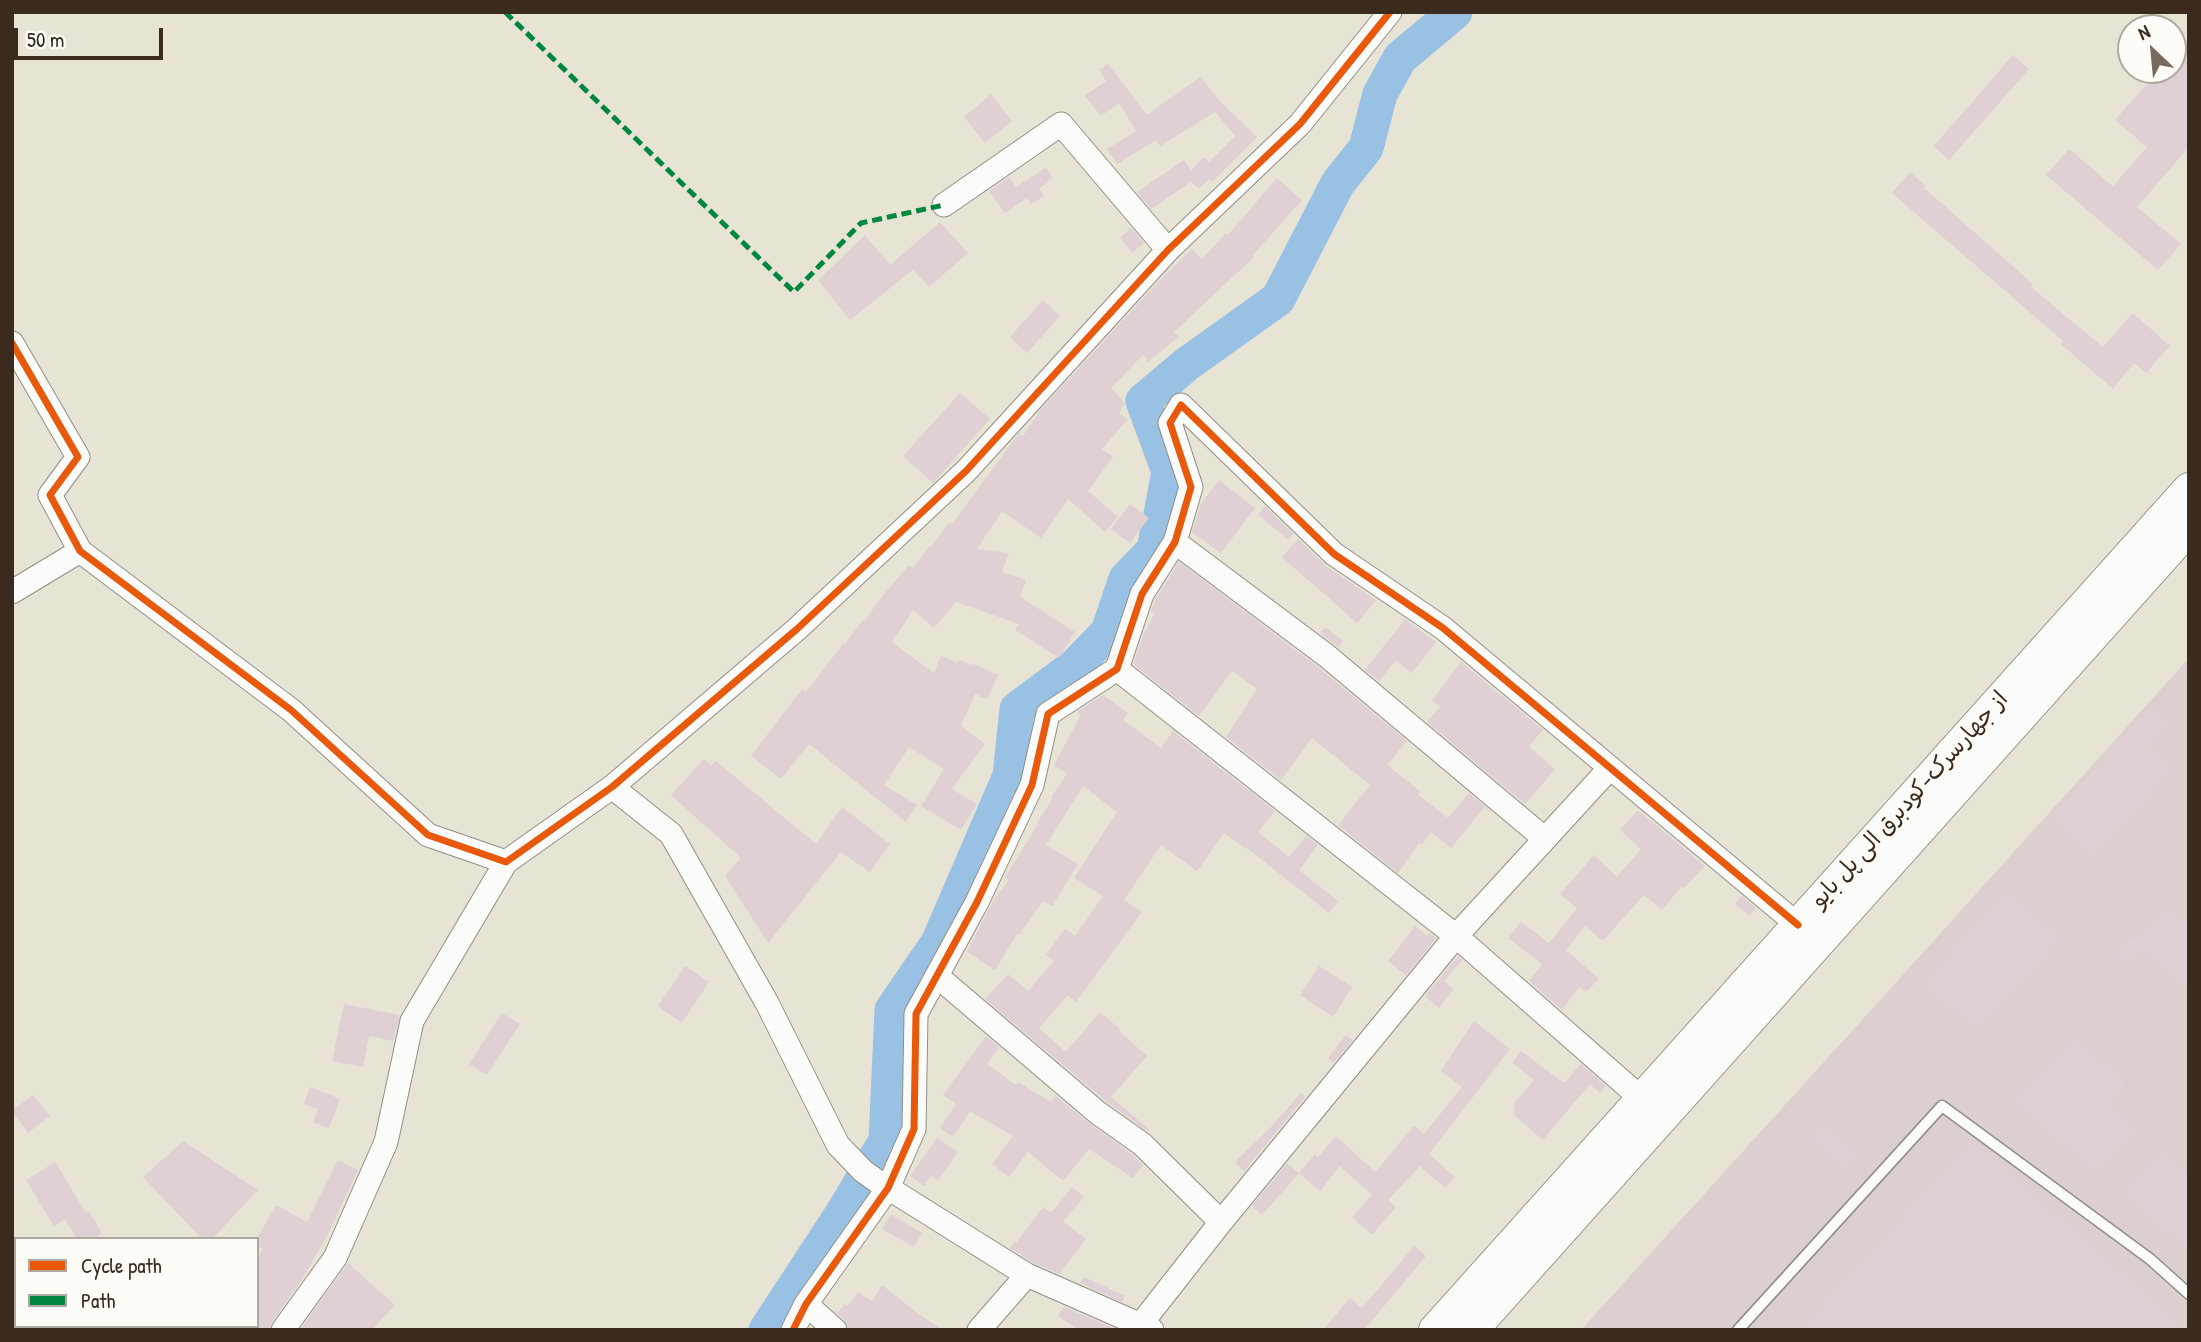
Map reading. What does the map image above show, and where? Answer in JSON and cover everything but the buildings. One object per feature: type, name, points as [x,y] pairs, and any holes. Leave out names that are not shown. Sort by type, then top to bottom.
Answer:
[{"type":"street","points":[[283,1330],[335,1258],[386,1142],[412,1021],[506,862],[612,787],[797,629],[966,471],[1168,250],[1300,124],[1390,12]]},
{"type":"street","points":[[944,205],[1061,124],[1168,250]]},
{"type":"street","points":[[12,343],[78,457],[50,495],[80,551],[291,710],[428,835],[506,862]]},
{"type":"street","points":[[793,1330],[876,1180],[914,1129],[916,1014],[977,902],[1032,785],[1048,714],[1117,669],[1142,594],[1175,541],[1191,487],[1170,423],[1181,405],[1334,554],[1443,628],[1798,925]]},
{"type":"street","name":"از جهارسرک-کودبرق الی پل بایو","points":[[1435,1330],[2189,489]]},
{"type":"street","name":"از جهارسرک-کودبرق الی پل بایو","points":[[1472,1330],[2189,528]]},
{"type":"street","points":[[1175,541],[1326,656],[1545,839]]},
{"type":"street","points":[[12,592],[80,551]]},
{"type":"street","points":[[1117,669],[1456,936],[1642,1100]]},
{"type":"street","points":[[612,787],[671,834],[767,1003],[838,1145],[876,1180],[1027,1275],[1147,1327],[1221,1222],[1456,936],[1610,768]]},
{"type":"street","points":[[937,976],[1098,1113],[1142,1144],[1221,1222]]},
{"type":"street","points":[[979,1330],[1027,1275]]},
{"type":"street","points":[[806,1304],[835,1330]]},
{"type":"lane","points":[[1738,1330],[1942,1106],[2150,1259],[2189,1294]]},
{"type":"shaded area","points":[[2189,658],[2189,1330],[1581,1330],[1891,988]]},
{"type":"waterway","points":[[766,1330],[886,1141],[892,1010],[938,943],[1010,776],[1017,709],[1076,665],[1108,632],[1126,579],[1154,550],[1169,472],[1143,401],[1187,364],[1278,299],[1338,183],[1366,148],[1380,94],[1400,58],[1455,12]]},
{"type":"marked path","points":[[505,12],[794,292],[861,223],[944,205]]},
{"type":"cycle path","points":[[12,343],[78,457],[50,495],[80,551],[291,710],[428,835],[506,862],[612,787],[797,629],[966,471],[1168,250],[1300,124],[1390,12]]},
{"type":"cycle path","points":[[793,1330],[806,1304],[888,1188],[914,1129],[916,1014],[977,902],[1032,785],[1048,714],[1117,669],[1142,594],[1175,542],[1191,487],[1170,423],[1181,405],[1334,554],[1443,628],[1798,925]]}]
